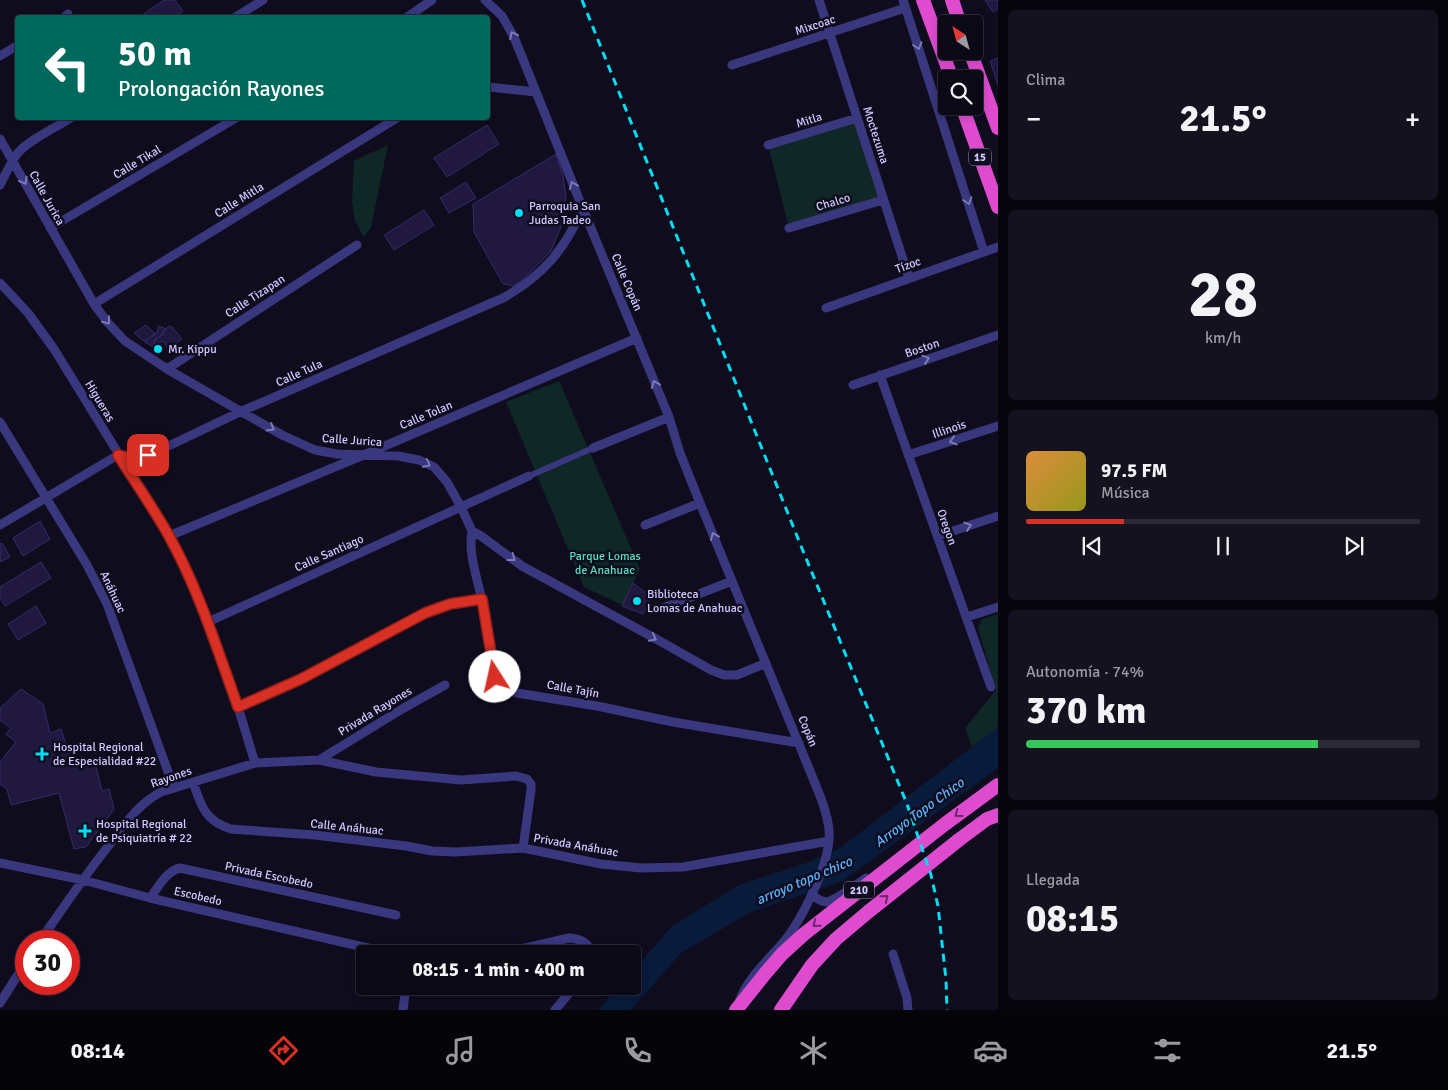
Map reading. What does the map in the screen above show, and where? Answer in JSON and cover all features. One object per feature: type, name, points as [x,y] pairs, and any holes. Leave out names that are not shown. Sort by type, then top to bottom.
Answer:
[{"type":"highway","points":[[923,0],[949,70]]},
{"type":"highway","points":[[952,0],[957,15]]},
{"type":"highway","points":[[973,60],[998,128]]},
{"type":"highway","name":"15","points":[[965,115],[998,208]]},
{"type":"highway","name":"210","points":[[736,1009],[782,954],[804,934],[996,786]]},
{"type":"highway","name":"210","points":[[781,1010],[812,965],[836,939],[921,869],[994,815]]},
{"type":"street","points":[[239,15],[263,0]]},
{"type":"street","points":[[410,15],[432,0]]},
{"type":"street","name":"Calle Copán","points":[[485,0],[502,16],[514,37],[669,417],[680,453],[732,581]]},
{"type":"street","name":"Moctezuma","points":[[819,0],[909,278]]},
{"type":"street","points":[[904,4],[984,252]]},
{"type":"street","name":"Mixcoac","points":[[732,65],[830,34],[904,4]]},
{"type":"street","points":[[0,56],[15,47]]},
{"type":"street","points":[[490,86],[536,92]]},
{"type":"street","name":"Mitla","points":[[768,145],[857,118]]},
{"type":"street","points":[[0,185],[12,161],[24,146],[68,120]]},
{"type":"street","name":"Calle Tikal","points":[[50,228],[233,120]]},
{"type":"street","name":"Calle Mitla","points":[[94,304],[394,120]]},
{"type":"street","name":"Calle Jurica","points":[[0,139],[94,304],[108,324],[124,341],[167,369],[282,435],[315,450],[337,454],[398,456],[419,460],[434,467],[447,482],[472,531]]},
{"type":"street","name":"Chalco","points":[[790,228],[883,200]]},
{"type":"street","name":"Calle Tula","points":[[118,455],[131,458],[148,455],[242,411],[518,290],[553,259],[562,247],[583,209]]},
{"type":"street","name":"Calle Tizapan","points":[[167,369],[357,245]]},
{"type":"street","name":"Tízoc","points":[[826,308],[998,247]]},
{"type":"street","name":"Higueras","points":[[0,283],[38,325],[169,536],[194,587],[208,622],[238,707],[255,763]]},
{"type":"street","name":"Boston","points":[[853,385],[998,335]]},
{"type":"street","name":"Calle Tolan","points":[[169,536],[637,338]]},
{"type":"street","name":"Oregon","points":[[880,375],[991,687]]},
{"type":"street","points":[[529,476],[669,417]]},
{"type":"street","name":"Anáhuac","points":[[0,422],[87,566],[107,604],[174,788]]},
{"type":"street","name":"Illinois","points":[[908,455],[998,426]]},
{"type":"street","points":[[0,525],[118,455]]},
{"type":"street","name":"Calle Santiago","points":[[208,622],[529,476]]},
{"type":"street","points":[[645,525],[700,503]]},
{"type":"street","points":[[938,536],[998,516]]},
{"type":"street","points":[[472,531],[522,566],[711,670],[724,675],[737,674],[766,663]]},
{"type":"street","name":"Calle Tajín","points":[[472,531],[471,554],[482,599],[495,677],[500,687],[517,693],[799,743]]},
{"type":"street","points":[[663,608],[732,581]]},
{"type":"street","name":"Copán","points":[[732,581],[824,806],[828,819],[829,841],[827,856],[813,892],[792,931],[749,980],[736,1009]]},
{"type":"street","points":[[238,707],[301,679],[425,613],[450,604],[482,599]]},
{"type":"street","points":[[967,617],[998,607]]},
{"type":"street","name":"Privada Rayones","points":[[319,760],[445,685]]},
{"type":"street","points":[[319,760],[376,772],[427,778],[461,780],[516,776],[527,779],[531,784],[531,790],[523,848]]},
{"type":"street","name":"Rayones","points":[[48,930],[83,880],[137,810],[150,798],[160,792],[255,763],[319,760]]},
{"type":"street","name":"Calle Anáhuac","points":[[193,782],[204,811],[217,823],[231,829],[315,836],[440,852],[523,848]]},
{"type":"street","name":"Privada Anáhuac","points":[[523,848],[601,864],[641,868],[683,868],[829,841]]},
{"type":"street","points":[[813,892],[820,900],[826,902],[899,859]]},
{"type":"street","name":"Escobedo","points":[[1,864],[83,880],[150,898],[356,945]]},
{"type":"street","name":"Privada Escobedo","points":[[150,898],[172,870],[180,868],[396,915]]},
{"type":"street","points":[[538,945],[569,938],[580,939],[586,945]]},
{"type":"street","points":[[893,954],[907,998],[908,1010]]},
{"type":"street","points":[[0,1003],[15,979]]},
{"type":"street","points":[[403,1010],[405,995]]},
{"type":"street","points":[[555,1010],[568,995]]},
{"type":"green space","points":[[854,119],[883,200],[789,228],[768,145]]},
{"type":"green space","points":[[388,145],[371,227],[364,237],[355,221],[352,201],[354,161]]},
{"type":"green space","name":"Parque Lomas de Anahuac","points":[[559,381],[640,569],[622,605],[584,587],[506,402]]},
{"type":"green space","points":[[998,614],[998,727],[972,747],[965,728],[996,690],[978,628],[982,619]]},
{"type":"water","points":[[998,727],[998,768],[843,881],[751,912],[681,953],[631,1010],[598,1010],[611,995],[641,995],[641,962],[672,926],[739,885],[809,862],[840,848]]},
{"type":"building","points":[[164,0],[175,0],[183,11],[177,15],[142,15]]},
{"type":"building","points":[[985,0],[998,0],[998,9],[993,12]]},
{"type":"building","points":[[998,58],[998,85],[990,61]]},
{"type":"building","points":[[487,125],[499,144],[447,177],[434,158]]},
{"type":"building","name":"Parroquia San Judas Tadeo","points":[[556,154],[563,175],[566,197],[563,222],[551,251],[529,274],[514,286],[503,284],[474,232],[473,204]]},
{"type":"building","points":[[466,182],[476,198],[449,213],[440,198]]},
{"type":"building","points":[[424,210],[434,225],[394,250],[384,235]]},
{"type":"building","points":[[146,325],[155,334],[145,342],[134,333]]},
{"type":"building","points":[[159,326],[166,329],[155,340],[154,344],[157,346],[155,348],[145,342],[157,332]]},
{"type":"building","points":[[169,326],[182,339],[168,349],[163,341],[156,345],[154,343],[155,340]]},
{"type":"building","points":[[40,521],[50,539],[23,556],[13,538]]},
{"type":"building","points":[[2,543],[10,557],[0,562],[0,544]]},
{"type":"building","points":[[41,562],[51,578],[5,606],[0,598],[0,587]]},
{"type":"building","name":"Biblioteca Lomas de Anahuac","points":[[633,583],[651,597],[643,614],[622,606]]},
{"type":"building","points":[[36,606],[46,623],[18,640],[8,624]]},
{"type":"building","points":[[21,689],[43,704],[50,733],[61,729],[72,764],[94,758],[102,791],[109,789],[114,809],[86,847],[74,849],[59,793],[11,805],[7,789],[0,784],[0,762],[16,742],[6,734],[11,728],[0,720],[0,708]]},
{"type":"railway","points":[[582,0],[801,546],[907,804],[931,875],[938,906],[946,980],[947,1010]]},
{"type":"place","name":"Parroquia San Judas Tadeo","points":[[519,213]]},
{"type":"place","name":"Mr. Kippu","points":[[158,349]]},
{"type":"place","name":"Biblioteca Lomas de Anahuac","points":[[637,601]]},
{"type":"place","name":"Hospital Regional de Especialidad #22","points":[[42,754]]},
{"type":"place","name":"Hospital Regional de Psiquiatría # 22","points":[[85,831]]},
{"type":"route","points":[[148,455],[131,458],[118,455],[169,536],[194,587],[238,707],[301,679],[425,613],[450,604],[482,599],[495,677]]},
{"type":"water label","name":"Arroyo Topo Chico","points":[[919,812]]},
{"type":"water label","name":"arroyo topo chico","points":[[804,880]]}]
